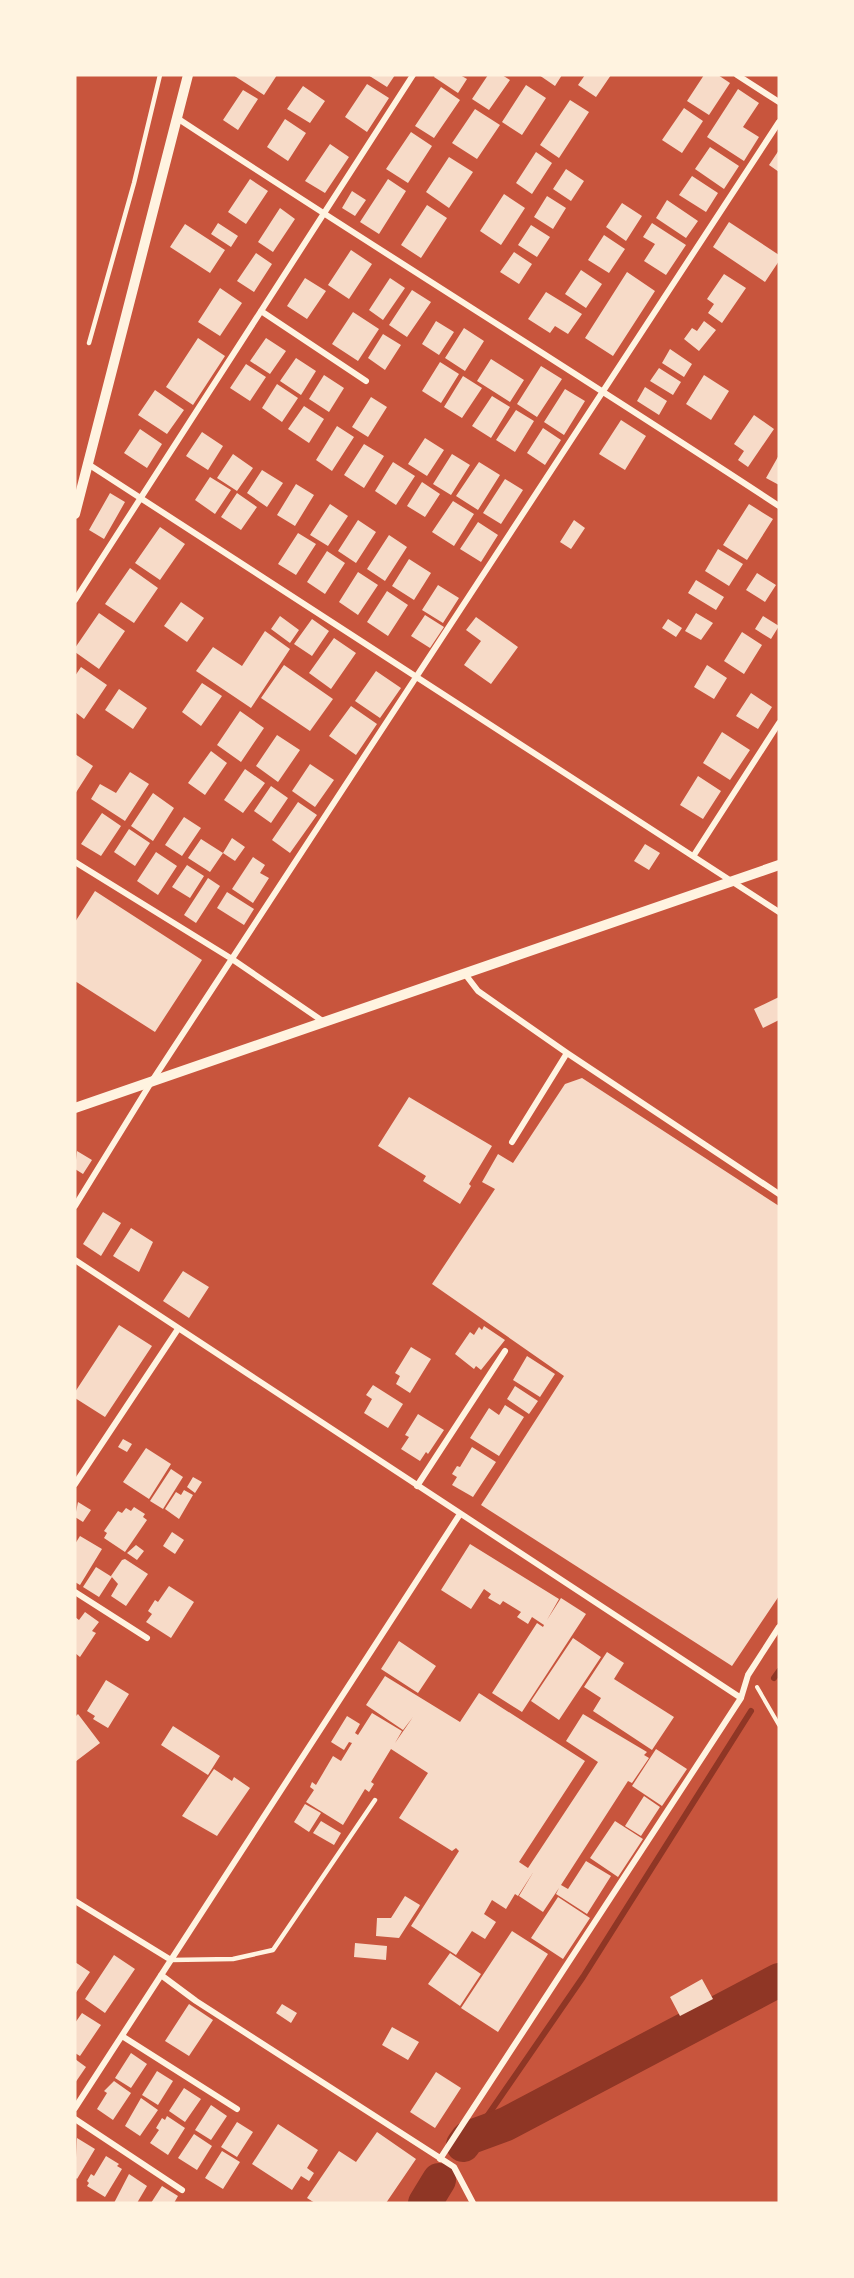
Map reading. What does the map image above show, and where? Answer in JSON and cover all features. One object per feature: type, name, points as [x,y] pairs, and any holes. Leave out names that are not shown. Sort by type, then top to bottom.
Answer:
[{"type":"street","points":[[75,514],[188,75]]},
{"type":"street","points":[[75,600],[413,75]]},
{"type":"street","points":[[737,75],[779,102]]},
{"type":"street","points":[[176,118],[323,214],[602,389],[779,506]]},
{"type":"street","points":[[75,1206],[152,1081],[418,678],[602,389],[779,122]]},
{"type":"street","points":[[261,311],[366,381]]},
{"type":"street","points":[[88,464],[779,912]]},
{"type":"street","points":[[694,855],[779,723]]},
{"type":"street","points":[[75,862],[232,959],[325,1023]]},
{"type":"street","points":[[75,1108],[779,865]]},
{"type":"street","points":[[465,974],[478,991],[779,1194]]},
{"type":"street","points":[[512,1142],[567,1053]]},
{"type":"street","points":[[75,1260],[741,1698]]},
{"type":"street","points":[[75,1484],[178,1329]]},
{"type":"street","points":[[417,1486],[505,1351]]},
{"type":"street","points":[[75,2108],[460,1514]]},
{"type":"street","points":[[75,1592],[147,1638]]},
{"type":"street","points":[[440,2159],[741,1698],[748,1675],[778,1629]]},
{"type":"street","points":[[75,1900],[171,1960]]},
{"type":"street","points":[[161,1975],[196,2001],[454,2167],[473,2203]]},
{"type":"street","points":[[122,2036],[237,2109]]},
{"type":"street","points":[[75,2119],[182,2190]]},
{"type":"lane","points":[[89,343],[134,183],[160,75]]},
{"type":"lane","points":[[171,1960],[233,1959],[273,1950],[375,1800]]},
{"type":"path","points":[[748,1675],[779,1725]]},
{"type":"building","points":[[233,75],[277,75],[264,95]]},
{"type":"building","points":[[368,75],[395,75],[387,87]]},
{"type":"building","points":[[435,75],[460,75],[467,79],[458,93],[434,77]]},
{"type":"building","points":[[488,75],[502,75],[510,80],[489,110],[472,99]]},
{"type":"building","points":[[539,75],[562,75],[555,86]]},
{"type":"building","points":[[585,75],[611,75],[596,97],[578,85]]},
{"type":"building","points":[[704,75],[718,75],[730,83],[709,115],[687,101]]},
{"type":"building","points":[[367,84],[389,98],[367,132],[345,117]]},
{"type":"building","points":[[526,85],[546,98],[522,135],[502,122]]},
{"type":"building","points":[[303,86],[325,101],[310,123],[287,109]]},
{"type":"building","points":[[441,87],[460,100],[434,138],[415,126]]},
{"type":"building","points":[[738,89],[759,103],[743,127],[759,137],[744,161],[707,137]]},
{"type":"building","points":[[243,90],[258,99],[238,130],[223,120]]},
{"type":"building","points":[[570,100],[589,112],[559,158],[540,145]]},
{"type":"building","points":[[684,108],[703,121],[682,153],[662,140]]},
{"type":"building","points":[[475,109],[500,125],[477,159],[452,143]]},
{"type":"building","points":[[285,119],[306,133],[288,161],[267,147]]},
{"type":"building","points":[[411,132],[432,146],[408,183],[386,169]]},
{"type":"building","points":[[330,144],[349,157],[325,193],[305,181]]},
{"type":"building","points":[[710,147],[739,166],[724,189],[695,169]]},
{"type":"building","points":[[779,150],[779,172],[769,165]]},
{"type":"building","points":[[536,152],[552,163],[532,194],[516,183]]},
{"type":"building","points":[[449,157],[473,172],[449,208],[426,192]]},
{"type":"building","points":[[566,169],[584,181],[571,201],[553,189]]},
{"type":"building","points":[[692,176],[718,193],[706,212],[679,195]]},
{"type":"building","points":[[250,179],[268,191],[246,224],[228,212]]},
{"type":"building","points":[[388,179],[406,191],[379,234],[360,222]]},
{"type":"building","points":[[352,191],[366,200],[355,216],[342,208]]},
{"type":"building","points":[[504,194],[525,208],[501,245],[480,231]]},
{"type":"building","points":[[547,196],[566,208],[553,229],[534,217]]},
{"type":"building","points":[[667,200],[698,221],[686,238],[656,218]]},
{"type":"building","points":[[622,203],[642,216],[626,241],[606,227]]},
{"type":"building","points":[[427,205],[447,218],[421,258],[401,245]]},
{"type":"building","points":[[280,208],[295,219],[273,252],[258,242]]},
{"type":"building","points":[[729,222],[779,255],[779,261],[765,282],[713,247]]},
{"type":"building","points":[[218,223],[238,236],[231,247],[211,234]]},
{"type":"building","points":[[652,223],[686,245],[666,275],[644,261],[655,244],[643,237]]},
{"type":"building","points":[[185,224],[225,250],[210,273],[170,247]]},
{"type":"building","points":[[531,225],[550,237],[537,257],[518,245]]},
{"type":"building","points":[[604,235],[625,249],[609,273],[588,260]]},
{"type":"building","points":[[351,250],[372,264],[349,299],[328,285]]},
{"type":"building","points":[[514,252],[532,264],[519,284],[500,272]]},
{"type":"building","points":[[256,253],[272,264],[254,292],[237,281]]},
{"type":"building","points":[[581,270],[602,284],[586,308],[565,294]]},
{"type":"building","points":[[627,272],[655,291],[613,356],[585,338]]},
{"type":"building","points":[[724,274],[746,288],[722,323],[708,313],[714,304],[707,299]]},
{"type":"building","points":[[305,278],[326,291],[307,319],[287,306]]},
{"type":"building","points":[[390,278],[405,288],[383,320],[369,310]]},
{"type":"building","points":[[220,288],[242,303],[220,336],[198,322]]},
{"type":"building","points":[[412,290],[431,302],[407,337],[389,325]]},
{"type":"building","points":[[546,292],[582,314],[568,334],[555,326],[550,333],[528,319]]},
{"type":"building","points":[[353,312],[379,329],[358,361],[332,344]]},
{"type":"building","points":[[436,321],[454,332],[439,355],[422,344]]},
{"type":"building","points":[[704,321],[716,330],[699,351],[684,339],[692,328],[697,331]]},
{"type":"building","points":[[464,328],[484,341],[465,371],[445,358]]},
{"type":"building","points":[[383,334],[401,345],[385,370],[368,358]]},
{"type":"building","points":[[198,338],[225,356],[193,405],[166,387]]},
{"type":"building","points":[[266,338],[286,351],[270,374],[250,361]]},
{"type":"building","points":[[670,349],[692,364],[684,377],[662,363]]},
{"type":"building","points":[[296,358],[316,371],[301,395],[280,381]]},
{"type":"building","points":[[491,359],[524,380],[510,402],[477,381]]},
{"type":"building","points":[[440,362],[459,374],[441,403],[422,391]]},
{"type":"building","points":[[246,364],[266,377],[250,401],[230,388]]},
{"type":"building","points":[[541,366],[562,379],[537,417],[517,404]]},
{"type":"building","points":[[659,368],[681,382],[673,395],[650,381]]},
{"type":"building","points":[[324,375],[344,388],[329,412],[309,399]]},
{"type":"building","points":[[704,375],[729,391],[711,420],[686,404]]},
{"type":"building","points":[[463,376],[482,388],[462,418],[444,407]]},
{"type":"building","points":[[277,384],[298,398],[282,422],[262,408]]},
{"type":"building","points":[[645,387],[667,401],[659,415],[637,401]]},
{"type":"building","points":[[565,389],[585,401],[564,435],[544,422]]},
{"type":"building","points":[[155,390],[184,410],[167,434],[138,415]]},
{"type":"building","points":[[492,396],[510,407],[491,438],[472,426]]},
{"type":"building","points":[[371,397],[387,407],[368,437],[352,427]]},
{"type":"building","points":[[304,406],[324,419],[309,443],[288,429]]},
{"type":"building","points":[[516,410],[534,421],[515,452],[496,440]]},
{"type":"building","points":[[754,415],[774,429],[748,467],[738,460],[744,451],[734,444]]},
{"type":"building","points":[[621,420],[646,436],[625,470],[599,454]]},
{"type":"building","points":[[337,426],[354,437],[332,471],[316,460]]},
{"type":"building","points":[[543,428],[561,440],[545,465],[527,453]]},
{"type":"building","points":[[140,429],[162,444],[147,468],[124,453]]},
{"type":"building","points":[[202,432],[223,446],[208,470],[186,456]]},
{"type":"building","points":[[425,438],[444,450],[427,476],[408,464]]},
{"type":"building","points":[[364,444],[384,456],[364,488],[344,475]]},
{"type":"building","points":[[233,454],[253,468],[237,491],[217,478]]},
{"type":"building","points":[[452,454],[470,465],[451,495],[433,484]]},
{"type":"building","points":[[779,455],[779,485],[766,478]]},
{"type":"building","points":[[393,462],[415,476],[396,505],[375,491]]},
{"type":"building","points":[[479,462],[500,475],[478,510],[456,496]]},
{"type":"building","points":[[262,470],[283,483],[267,507],[247,493]]},
{"type":"building","points":[[210,477],[231,490],[215,514],[195,500]]},
{"type":"building","points":[[505,479],[523,490],[501,524],[483,513]]},
{"type":"building","points":[[422,482],[440,494],[425,517],[407,506]]},
{"type":"building","points":[[296,484],[314,495],[295,526],[277,515]]},
{"type":"building","points":[[110,493],[125,502],[104,539],[89,530]]},
{"type":"building","points":[[237,493],[257,507],[241,530],[221,517]]},
{"type":"building","points":[[453,501],[474,514],[454,546],[432,532]]},
{"type":"building","points":[[330,504],[348,516],[328,546],[310,535]]},
{"type":"building","points":[[749,504],[773,519],[747,560],[723,545]]},
{"type":"building","points":[[358,520],[376,532],[356,563],[338,551]]},
{"type":"building","points":[[574,520],[585,528],[571,549],[560,542]]},
{"type":"building","points":[[478,522],[498,535],[481,562],[460,549]]},
{"type":"building","points":[[160,527],[185,544],[160,580],[135,563]]},
{"type":"building","points":[[298,533],[316,544],[296,575],[278,564]]},
{"type":"building","points":[[389,535],[407,547],[385,581],[367,569]]},
{"type":"building","points":[[718,549],[743,564],[729,586],[705,571]]},
{"type":"building","points":[[327,551],[345,563],[325,594],[307,582]]},
{"type":"building","points":[[409,559],[431,573],[414,600],[392,586]]},
{"type":"building","points":[[130,568],[158,588],[134,623],[105,604]]},
{"type":"building","points":[[358,572],[378,585],[358,615],[339,602]]},
{"type":"building","points":[[757,573],[776,585],[765,602],[746,590]]},
{"type":"building","points":[[696,580],[724,597],[716,610],[688,593]]},
{"type":"building","points":[[438,585],[459,598],[443,623],[422,610]]},
{"type":"building","points":[[387,591],[408,605],[388,636],[367,622]]},
{"type":"building","points":[[181,602],[204,618],[187,642],[164,626]]},
{"type":"building","points":[[99,613],[125,631],[99,669],[75,652],[75,648]]},
{"type":"building","points":[[696,613],[713,623],[701,640],[685,631]]},
{"type":"building","points":[[425,615],[444,627],[430,648],[411,636]]},
{"type":"building","points":[[280,616],[299,630],[290,643],[271,629]]},
{"type":"building","points":[[763,616],[779,626],[771,639],[755,629]]},
{"type":"building","points":[[476,617],[518,647],[491,684],[464,665],[481,641],[466,630]]},
{"type":"building","points":[[312,619],[329,631],[312,656],[294,644]]},
{"type":"building","points":[[668,619],[682,628],[676,637],[662,628]]},
{"type":"building","points":[[265,631],[290,649],[251,708],[196,671],[213,647],[242,666]]},
{"type":"building","points":[[742,632],[762,645],[744,674],[724,661]]},
{"type":"building","points":[[334,638],[356,653],[331,689],[309,673]]},
{"type":"building","points":[[284,665],[333,699],[310,731],[261,698]]},
{"type":"building","points":[[707,665],[727,678],[714,699],[694,687]]},
{"type":"building","points":[[81,667],[107,685],[84,719],[75,712],[75,676]]},
{"type":"building","points":[[376,671],[401,688],[380,718],[355,701]]},
{"type":"building","points":[[202,683],[222,696],[201,726],[182,712]]},
{"type":"building","points":[[119,689],[147,708],[133,729],[105,710]]},
{"type":"building","points":[[751,693],[772,707],[758,729],[736,716]]},
{"type":"building","points":[[351,706],[377,724],[356,755],[329,736]]},
{"type":"building","points":[[240,711],[264,728],[241,762],[217,745]]},
{"type":"building","points":[[722,732],[750,750],[730,780],[703,763]]},
{"type":"building","points":[[277,735],[300,750],[278,782],[256,766]]},
{"type":"building","points":[[211,751],[227,763],[205,795],[188,783]]},
{"type":"building","points":[[75,754],[93,766],[75,794]]},
{"type":"building","points":[[310,764],[334,780],[315,807],[292,791]]},
{"type":"building","points":[[245,769],[265,783],[243,813],[224,800]]},
{"type":"building","points":[[130,772],[149,784],[125,821],[91,799],[100,784],[116,793]]},
{"type":"building","points":[[698,776],[721,791],[703,819],[680,805]]},
{"type":"building","points":[[271,786],[288,798],[271,823],[254,811]]},
{"type":"building","points":[[153,793],[174,808],[153,841],[131,826]]},
{"type":"building","points":[[298,802],[317,815],[290,853],[272,840]]},
{"type":"building","points":[[102,813],[121,826],[101,856],[81,844]]},
{"type":"building","points":[[184,817],[201,828],[182,856],[165,845]]},
{"type":"building","points":[[129,829],[150,843],[135,866],[114,852]]},
{"type":"building","points":[[232,838],[245,847],[235,861],[223,853]]},
{"type":"building","points":[[201,839],[223,853],[210,872],[188,858]]},
{"type":"building","points":[[645,844],[660,853],[649,870],[634,861]]},
{"type":"building","points":[[156,852],[177,866],[158,895],[137,881]]},
{"type":"building","points":[[253,857],[265,865],[260,873],[269,878],[253,903],[232,889]]},
{"type":"building","points":[[187,865],[204,876],[190,898],[172,887]]},
{"type":"building","points":[[208,878],[220,886],[196,923],[184,915]]},
{"type":"building","points":[[95,891],[202,960],[155,1032],[75,981],[75,922]]},
{"type":"building","points":[[227,892],[254,909],[244,925],[217,908]]},
{"type":"building","points":[[779,997],[779,1020],[763,1028],[754,1009]]},
{"type":"building","points":[[582,1078],[779,1206],[779,1596],[732,1666],[481,1505],[564,1376],[432,1284],[495,1189],[482,1182],[498,1154],[513,1163],[565,1084]]},
{"type":"building","points":[[409,1097],[492,1146],[460,1204],[423,1181],[426,1176],[378,1146]]},
{"type":"building","points":[[77,1151],[92,1160],[83,1174],[75,1169]]},
{"type":"building","points":[[103,1212],[121,1223],[101,1256],[83,1244]]},
{"type":"building","points":[[131,1228],[153,1242],[139,1272],[113,1256]]},
{"type":"building","points":[[183,1271],[209,1287],[189,1318],[163,1301]]},
{"type":"building","points":[[119,1325],[152,1346],[105,1417],[75,1398],[75,1392]]},
{"type":"building","points":[[484,1326],[505,1340],[481,1370],[476,1366],[474,1369],[455,1354],[470,1332],[474,1335],[479,1327],[482,1330]]},
{"type":"building","points":[[411,1347],[431,1359],[410,1393],[396,1384],[400,1376],[395,1373]]},
{"type":"building","points":[[527,1356],[555,1374],[540,1397],[513,1380]]},
{"type":"building","points":[[373,1385],[403,1404],[388,1428],[364,1413],[372,1399],[366,1395]]},
{"type":"building","points":[[515,1386],[538,1401],[529,1414],[507,1399]]},
{"type":"building","points":[[505,1405],[524,1417],[499,1456],[470,1438],[489,1408],[499,1415]]},
{"type":"building","points":[[418,1414],[444,1430],[428,1454],[426,1452],[420,1461],[401,1449],[409,1437],[405,1435]]},
{"type":"building","points":[[123,1439],[132,1444],[127,1452],[118,1447]]},
{"type":"building","points":[[472,1447],[496,1462],[473,1497],[452,1485],[457,1477],[452,1474],[457,1466],[460,1467]]},
{"type":"building","points":[[146,1448],[171,1464],[149,1499],[123,1482]]},
{"type":"building","points":[[171,1469],[183,1477],[163,1509],[150,1501]]},
{"type":"building","points":[[193,1477],[202,1482],[195,1493],[187,1487]]},
{"type":"building","points":[[184,1490],[193,1495],[179,1519],[165,1509],[176,1492],[181,1495]]},
{"type":"building","points":[[78,1502],[91,1510],[83,1522],[75,1517]]},
{"type":"building","points":[[134,1507],[145,1514],[143,1517],[147,1520],[125,1552],[104,1538],[107,1533],[104,1531],[118,1511],[122,1513],[126,1508],[131,1511]]},
{"type":"building","points":[[172,1532],[184,1540],[175,1554],[163,1546]]},
{"type":"building","points":[[80,1536],[102,1549],[80,1585],[75,1582],[75,1544]]},
{"type":"building","points":[[470,1544],[559,1599],[547,1620],[561,1598],[586,1614],[522,1712],[492,1693],[537,1623],[543,1627],[544,1625],[532,1617],[528,1624],[517,1617],[521,1612],[503,1601],[500,1605],[488,1598],[491,1594],[484,1589],[471,1609],[441,1590]]},
{"type":"building","points":[[136,1545],[144,1551],[137,1560],[127,1553]]},
{"type":"building","points":[[125,1559],[148,1574],[126,1606],[111,1596],[118,1584],[111,1576]]},
{"type":"building","points":[[96,1567],[112,1577],[99,1597],[83,1587]]},
{"type":"building","points":[[169,1586],[194,1602],[171,1638],[146,1622],[152,1614],[148,1611],[155,1600],[158,1602]]},
{"type":"building","points":[[85,1612],[99,1622],[92,1631],[96,1633],[80,1657],[75,1653],[75,1617],[79,1620]]},
{"type":"building","points":[[573,1638],[601,1657],[559,1720],[531,1701]]},
{"type":"building","points":[[399,1641],[436,1666],[418,1693],[381,1669]]},
{"type":"building","points":[[607,1652],[624,1663],[614,1679],[674,1717],[652,1750],[593,1711],[601,1698],[584,1687]]},
{"type":"building","points":[[385,1676],[460,1722],[479,1693],[585,1761],[519,1862],[528,1868],[598,1762],[566,1741],[583,1714],[647,1752],[644,1755],[649,1758],[632,1783],[628,1781],[561,1885],[568,1889],[586,1861],[611,1876],[587,1914],[556,1894],[559,1888],[543,1912],[519,1896],[534,1871],[518,1896],[515,1894],[506,1909],[492,1900],[484,1914],[496,1922],[485,1939],[472,1931],[456,1955],[411,1926],[459,1851],[456,1848],[452,1851],[399,1818],[428,1773],[391,1749],[371,1782],[374,1784],[369,1792],[365,1789],[343,1825],[306,1802],[314,1790],[310,1787],[312,1782],[316,1785],[333,1756],[341,1761],[352,1743],[349,1742],[344,1750],[331,1742],[347,1716],[360,1724],[355,1733],[358,1735],[372,1713],[402,1731],[395,1743],[413,1717],[403,1730],[366,1705]]},
{"type":"building","points":[[106,1680],[129,1694],[108,1728],[93,1719],[95,1716],[87,1711]]},
{"type":"building","points":[[78,1714],[100,1743],[75,1762],[75,1717]]},
{"type":"building","points":[[173,1726],[220,1756],[208,1775],[161,1745]]},
{"type":"building","points":[[656,1749],[687,1769],[662,1806],[632,1786]]},
{"type":"building","points":[[214,1769],[232,1781],[234,1777],[250,1788],[217,1836],[182,1816]]},
{"type":"building","points":[[644,1796],[660,1807],[641,1836],[625,1826]]},
{"type":"building","points":[[305,1804],[321,1813],[309,1832],[294,1822]]},
{"type":"building","points":[[321,1821],[341,1833],[334,1845],[313,1833]]},
{"type":"building","points":[[615,1821],[643,1839],[618,1877],[590,1858]]},
{"type":"building","points":[[405,1896],[420,1905],[399,1938],[376,1936],[377,1918],[391,1918]]},
{"type":"building","points":[[558,1897],[590,1918],[563,1959],[531,1938]]},
{"type":"building","points":[[512,1931],[548,1954],[498,2032],[461,2008]]},
{"type":"building","points":[[355,1943],[387,1946],[386,1960],[354,1957]]},
{"type":"building","points":[[450,1953],[481,1974],[460,2006],[428,1984]]},
{"type":"building","points":[[114,1955],[135,1969],[105,2013],[85,1999]]},
{"type":"building","points":[[75,1962],[90,1972],[75,1994]]},
{"type":"building","points":[[702,1979],[713,1999],[680,2016],[670,1997]]},
{"type":"building","points":[[189,2004],[213,2020],[189,2056],[165,2041]]},
{"type":"building","points":[[282,2004],[297,2013],[291,2023],[276,2013]]},
{"type":"building","points":[[82,2013],[101,2025],[80,2056],[75,2053],[75,2023]]},
{"type":"building","points":[[392,2027],[419,2042],[408,2060],[382,2045]]},
{"type":"building","points":[[131,2053],[147,2064],[131,2088],[115,2078]]},
{"type":"building","points":[[75,2059],[86,2067],[75,2083]]},
{"type":"building","points":[[157,2071],[173,2081],[158,2105],[142,2095]]},
{"type":"building","points":[[436,2072],[461,2088],[435,2128],[410,2112]]},
{"type":"building","points":[[114,2081],[131,2093],[113,2120],[97,2109],[107,2093],[104,2091]]},
{"type":"building","points":[[184,2088],[201,2099],[185,2122],[169,2111]]},
{"type":"building","points":[[141,2098],[158,2110],[140,2136],[125,2126]]},
{"type":"building","points":[[211,2105],[227,2116],[211,2140],[195,2130]]},
{"type":"building","points":[[167,2116],[185,2128],[168,2155],[150,2143],[159,2130],[156,2128],[162,2118],[165,2120]]},
{"type":"building","points":[[237,2122],[253,2132],[237,2157],[221,2147]]},
{"type":"building","points":[[278,2124],[318,2150],[307,2168],[314,2173],[309,2181],[301,2176],[292,2190],[252,2164]]},
{"type":"building","points":[[377,2132],[416,2159],[386,2203],[315,2203],[307,2198],[339,2151],[356,2162]]},
{"type":"building","points":[[194,2134],[212,2146],[197,2170],[178,2158]]},
{"type":"building","points":[[77,2138],[95,2149],[77,2179],[75,2177]]},
{"type":"building","points":[[222,2151],[240,2162],[223,2189],[205,2178]]},
{"type":"building","points":[[106,2156],[119,2164],[117,2166],[122,2169],[105,2197],[87,2186],[89,2183],[87,2181],[91,2174],[94,2176]]},
{"type":"building","points":[[129,2174],[147,2186],[137,2203],[114,2203]]},
{"type":"building","points":[[162,2186],[178,2196],[174,2203],[151,2203]]},
{"type":"waterway","points":[[774,1678],[779,1671]]},
{"type":"waterway","points":[[468,2138],[488,2115],[583,1977],[751,1711]]},
{"type":"waterway","points":[[463,2145],[468,2138],[506,2124],[779,1980]]},
{"type":"waterway","points":[[425,2203],[439,2180]]}]
